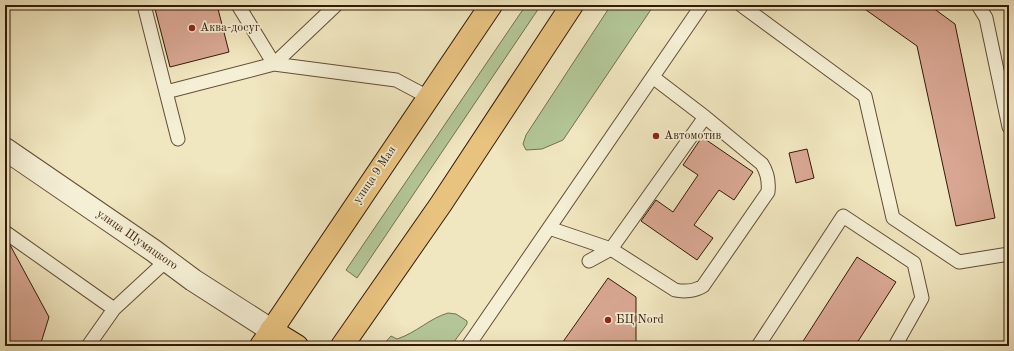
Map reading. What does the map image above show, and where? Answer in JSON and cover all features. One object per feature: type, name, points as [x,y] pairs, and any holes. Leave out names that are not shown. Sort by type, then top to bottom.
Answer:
[{"type":"main road","name":"улица 9 Мая","points":[[266,338],[428,97],[492,5]]},
{"type":"main road","points":[[342,346],[440,204],[572,5]]},
{"type":"main road","points":[[266,338],[297,346]]},
{"type":"street","name":"улица Шумяцкого","points":[[5,149],[167,260],[266,338]]},
{"type":"lane","points":[[144,5],[178,139]]},
{"type":"lane","points":[[238,5],[274,64]]},
{"type":"lane","points":[[274,64],[336,5]]},
{"type":"lane","points":[[468,346],[654,78],[702,5]]},
{"type":"lane","points":[[741,5],[865,96],[893,218],[959,262],[1009,254]]},
{"type":"lane","points":[[978,5],[986,18],[1009,127]]},
{"type":"lane","points":[[166,92],[274,64],[396,80],[428,97]]},
{"type":"lane","points":[[549,228],[611,249],[675,290],[682,291],[698,289],[703,286],[768,192],[765,169],[762,164],[705,117],[654,78]]},
{"type":"lane","points":[[589,261],[611,249],[705,117]]},
{"type":"lane","points":[[758,346],[843,216],[914,263],[922,298],[895,346]]},
{"type":"lane","points":[[5,232],[114,309]]},
{"type":"lane","points":[[88,346],[114,309],[167,260]]},
{"type":"green space","points":[[526,5],[541,5],[357,278],[346,270]]},
{"type":"green space","points":[[611,5],[654,5],[563,140],[542,149],[526,150],[523,144],[526,135]]},
{"type":"green space","points":[[448,313],[456,314],[467,321],[467,324],[451,346],[382,346],[391,336],[397,339],[435,318]]},
{"type":"building","name":"Аква-досуг","points":[[154,5],[217,5],[229,52],[170,67]]},
{"type":"building","points":[[859,5],[929,5],[955,24],[995,218],[956,226],[917,46]]},
{"type":"building","points":[[702,137],[753,172],[734,200],[719,190],[694,225],[713,238],[697,260],[641,221],[656,200],[673,212],[698,175],[683,165]]},
{"type":"building","points":[[807,149],[814,178],[796,183],[789,153]]},
{"type":"building","points":[[5,242],[10,245],[49,317],[40,346],[5,346]]},
{"type":"building","points":[[857,257],[896,282],[855,346],[800,346]]},
{"type":"building","name":"БЦ Nord","points":[[608,278],[636,297],[636,346],[560,346]]},
{"type":"place","name":"Аква-досуг","points":[[192,28]]},
{"type":"place","name":"Автомотив","points":[[656,136]]},
{"type":"place","name":"БЦ Nord","points":[[608,320]]}]
